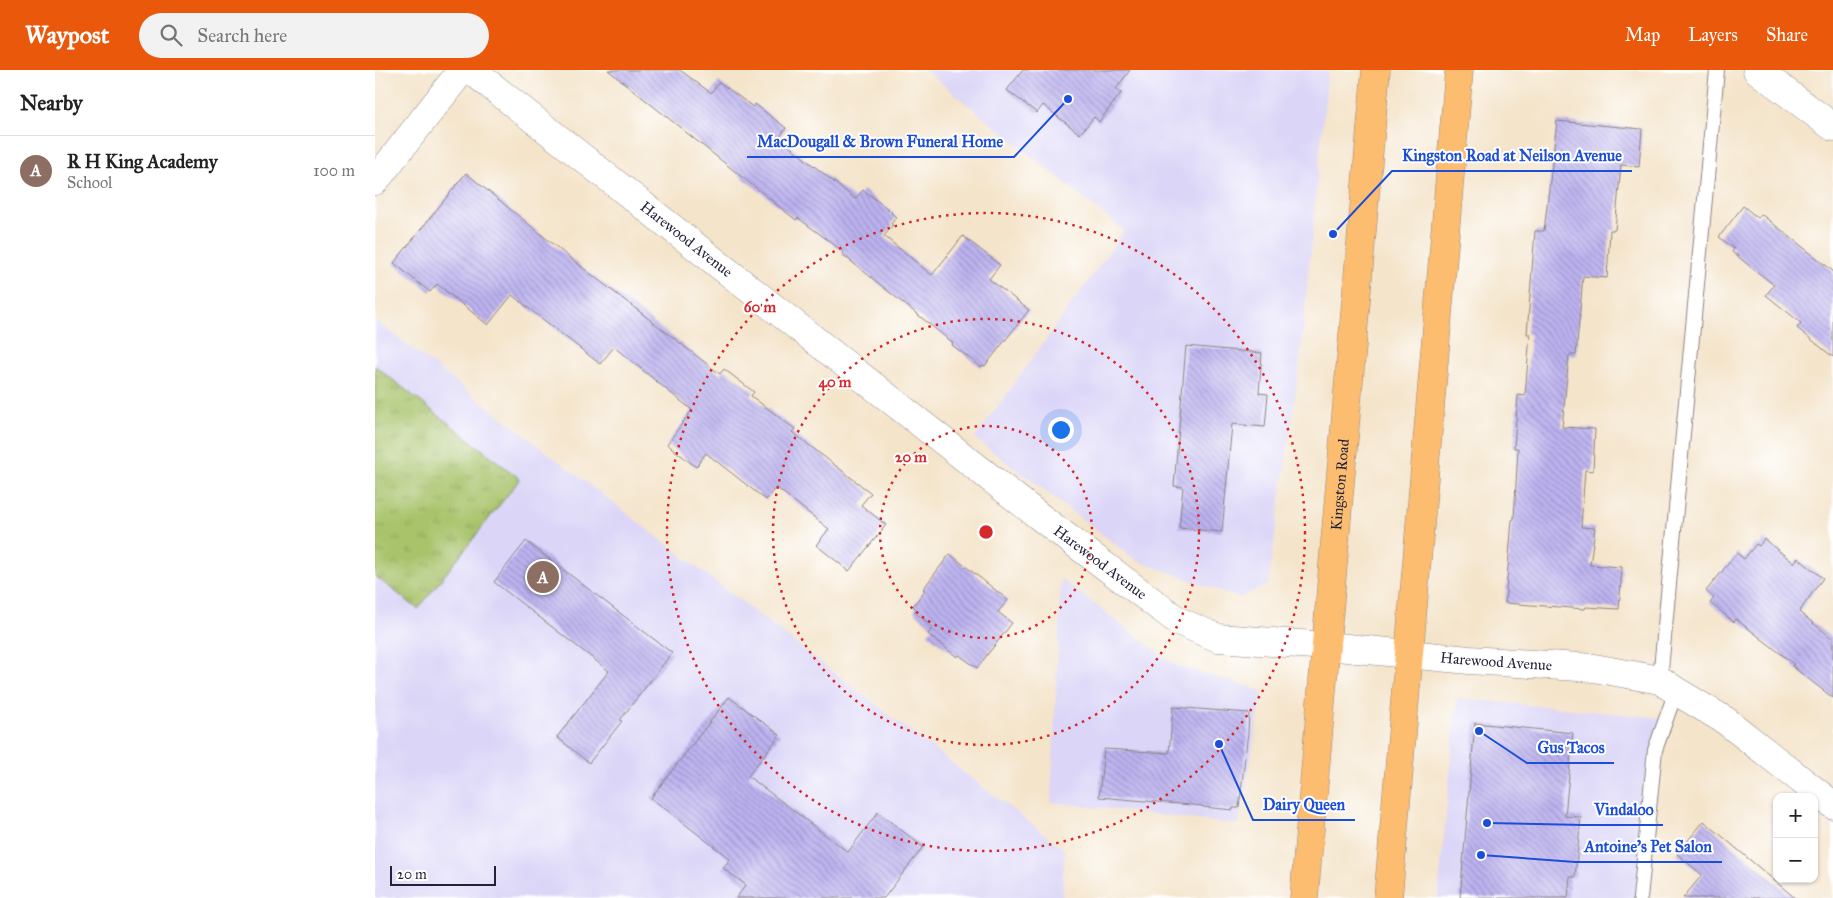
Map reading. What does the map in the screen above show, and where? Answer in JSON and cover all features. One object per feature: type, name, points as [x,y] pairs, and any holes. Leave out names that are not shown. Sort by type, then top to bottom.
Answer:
[{"type":"main road","name":"Kingston Road","points":[[1304,898],[1376,70]]},
{"type":"main road","points":[[1388,898],[1459,70]]},
{"type":"street","points":[[375,181],[462,70]]},
{"type":"street","name":"Harewood Avenue","points":[[471,70],[1040,517],[1178,621],[1218,638],[1327,646],[1469,660],[1594,668],[1668,685],[1725,721],[1833,805]]},
{"type":"street","points":[[1757,70],[1833,127]]},
{"type":"lane","points":[[1640,898],[1655,750],[1668,685],[1717,70]]},
{"type":"shaded area","points":[[925,70],[1328,70],[1300,362],[1268,585],[1239,598],[1136,560],[975,438],[1124,231]]},
{"type":"shaded area","points":[[375,320],[1065,850],[1062,898],[375,898]]},
{"type":"shaded area","points":[[1061,579],[1175,665],[1263,691],[1239,825],[1051,802]]},
{"type":"shaded area","points":[[1457,698],[1663,718],[1646,898],[1438,898]]},
{"type":"green space","points":[[375,366],[520,479],[418,609],[375,576]]},
{"type":"building","points":[[608,70],[680,70],[711,93],[719,82],[753,107],[755,104],[786,128],[779,138],[855,199],[863,190],[892,212],[896,217],[891,224],[893,225],[884,236],[932,275],[963,236],[1000,265],[989,279],[1029,310],[985,366],[981,367],[842,254],[844,252],[798,218],[796,220]]},
{"type":"building","points":[[1023,70],[1130,70],[1116,89],[1121,93],[1099,122],[1094,117],[1080,134],[1043,105],[1037,113],[1007,90]]},
{"type":"building","points":[[1557,121],[1642,129],[1639,167],[1621,165],[1615,230],[1610,230],[1607,278],[1583,276],[1576,355],[1569,355],[1562,427],[1595,429],[1593,471],[1585,470],[1581,527],[1595,528],[1590,565],[1622,567],[1619,609],[1586,607],[1585,609],[1505,603],[1512,520],[1514,519],[1518,448],[1514,448],[1518,395],[1525,396],[1530,334],[1527,334],[1535,231],[1544,231]]},
{"type":"building","points":[[466,173],[565,254],[720,374],[724,369],[754,392],[751,396],[795,429],[792,432],[871,493],[861,505],[886,525],[849,571],[816,545],[829,529],[776,487],[766,500],[706,453],[696,467],[667,444],[692,410],[614,347],[600,364],[512,295],[488,325],[437,284],[430,292],[394,263]]},
{"type":"building","points":[[1743,206],[1758,218],[1761,214],[1833,271],[1833,357],[1797,328],[1801,323],[1766,295],[1774,285],[1732,252],[1734,249],[1719,237]]},
{"type":"building","points":[[1186,346],[1262,353],[1259,393],[1268,394],[1265,427],[1232,424],[1222,532],[1179,528],[1183,487],[1174,486]]},
{"type":"building","points":[[1764,539],[1794,563],[1798,558],[1823,578],[1799,612],[1833,639],[1833,698],[1792,666],[1794,664],[1736,619],[1734,622],[1710,603],[1714,598],[1706,591],[1737,553],[1744,559],[1756,544],[1759,546]]},
{"type":"building","points":[[526,541],[672,653],[589,763],[557,737],[609,671],[494,582]]},
{"type":"building","points":[[950,554],[1008,600],[998,612],[1012,623],[977,668],[959,655],[957,657],[928,634],[933,627],[914,612],[916,609],[913,606],[925,590],[923,589]]},
{"type":"building","points":[[729,697],[780,735],[748,776],[848,852],[878,812],[923,847],[884,898],[736,898],[746,885],[723,868],[730,859],[651,798]]},
{"type":"building","points":[[1173,707],[1249,713],[1239,808],[1233,808],[1233,810],[1099,797],[1104,749],[1169,753]]},
{"type":"building","points":[[1475,723],[1573,733],[1565,816],[1581,817],[1575,877],[1570,877],[1568,898],[1460,898]]},
{"type":"building","points":[[1704,821],[1773,879],[1773,883],[1777,883],[1795,898],[1683,898],[1702,875],[1677,854]]},
{"type":"place","name":"MacDougall & Brown Funeral Home","points":[[1068,99]]},
{"type":"place","name":"Kingston Road at Neilson Avenue","points":[[1333,234]]},
{"type":"place","name":"R H King Academy","points":[[543,577]]},
{"type":"place","name":"Gus Tacos","points":[[1479,731]]},
{"type":"place","name":"Dairy Queen","points":[[1219,744]]},
{"type":"place","name":"Vindaloo","points":[[1487,823]]},
{"type":"place","name":"Antoine's Pet Salon","points":[[1481,855]]}]
